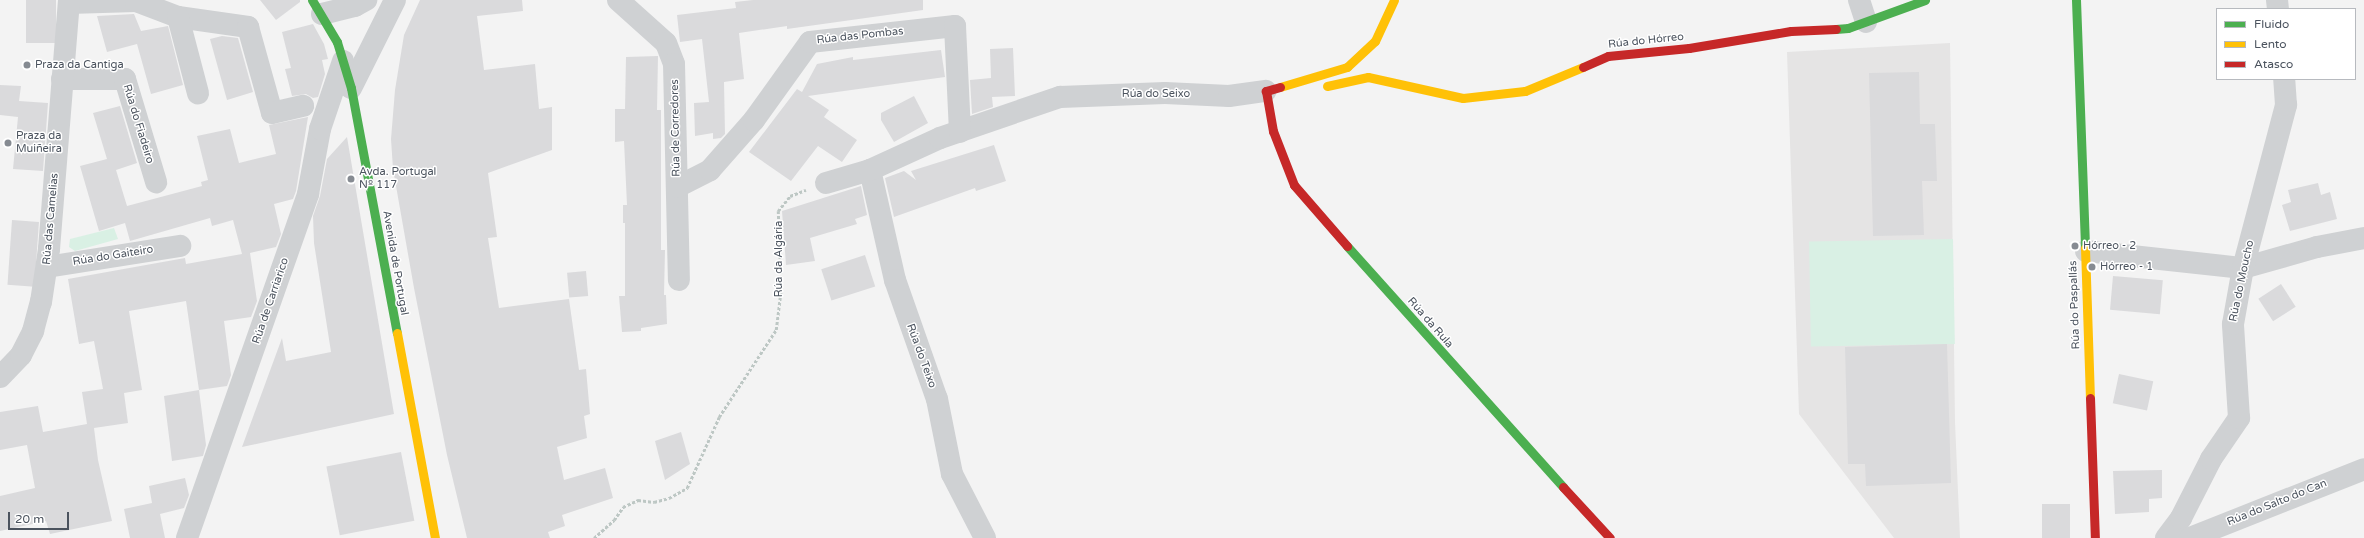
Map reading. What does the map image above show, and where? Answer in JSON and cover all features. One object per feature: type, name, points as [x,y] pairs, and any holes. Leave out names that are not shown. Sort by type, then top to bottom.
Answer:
[{"type":"street","points":[[317,7],[355,6],[366,0]]},
{"type":"street","points":[[351,88],[395,0]]},
{"type":"street","name":"Rúa de Corredores","points":[[618,0],[652,30],[672,53],[675,82],[679,280]]},
{"type":"street","name":"Rúa do Seixo","points":[[960,132],[1060,97],[1165,93],[1270,98],[1347,67],[1375,41],[1394,0]]},
{"type":"street","points":[[1859,0],[1866,22]]},
{"type":"street","name":"Rúa do Hórreo","points":[[1319,88],[1368,77],[1463,98],[1525,91],[1608,56],[1689,48],[1791,31],[1848,28],[1925,0]]},
{"type":"street","name":"Rúa do Paspallás","points":[[2076,0],[2095,538]]},
{"type":"street","points":[[69,2],[136,1],[178,17],[248,27],[272,113],[303,106]]},
{"type":"street","name":"Rúa das Camelias","points":[[0,376],[21,355],[33,331],[47,267],[69,2]]},
{"type":"street","name":"Avenida de Portugal","points":[[317,7],[343,61],[351,88],[435,538]]},
{"type":"street","points":[[178,17],[198,93]]},
{"type":"street","name":"Rúa das Pombas","points":[[677,187],[710,170],[754,120],[810,42],[955,26],[960,132]]},
{"type":"street","name":"Rúa de Carriarico","points":[[187,538],[308,194],[320,129],[343,61]]},
{"type":"street","name":"Rúa do Fiadeiro","points":[[62,79],[125,79],[156,182]]},
{"type":"street","name":"Rúa do Moucho","points":[[2166,538],[2180,518],[2211,460],[2239,418],[2233,324],[2243,268],[2286,104],[2284,80]]},
{"type":"street","name":"Rúa da Rula","points":[[1270,98],[1273,131],[1294,184],[1446,360],[1610,538]]},
{"type":"street","points":[[826,183],[870,170],[960,132]]},
{"type":"street","name":"Rúa do Teixo","points":[[870,170],[895,280],[937,400],[952,474],[985,538]]},
{"type":"street","points":[[2086,251],[2243,268],[2317,247],[2364,238]]},
{"type":"street","name":"Rúa do Gaiteiro","points":[[47,267],[180,246]]},
{"type":"street","name":"Rúa do Salto do Can","points":[[2190,538],[2364,469]]},
{"type":"path","name":"Rúa da Algária","points":[[594,538],[614,520],[623,507],[638,500],[654,502],[669,498],[687,488],[719,417],[776,330],[781,289],[778,211],[790,196],[826,183]]},
{"type":"shaded area","points":[[1950,43],[1955,422],[1960,538],[1894,538],[1799,414],[1787,52]]},
{"type":"green space","points":[[114,228],[118,239],[75,251],[69,247],[70,239]]},
{"type":"green space","points":[[1953,239],[1955,344],[1811,346],[1809,242]]},
{"type":"building","points":[[26,0],[56,0],[56,43],[26,43]]},
{"type":"building","points":[[260,0],[300,0],[300,2],[276,20]]},
{"type":"building","points":[[420,0],[522,0],[523,11],[477,16],[484,70],[535,64],[539,109],[552,107],[552,150],[488,173],[497,237],[488,238],[499,308],[569,299],[579,370],[586,369],[590,414],[584,416],[587,438],[557,447],[564,480],[605,468],[613,498],[562,515],[565,526],[548,532],[550,538],[467,538],[447,455],[414,288],[393,169],[391,139],[395,90],[404,35]]},
{"type":"building","points":[[753,0],[923,0],[923,10],[787,29],[787,26],[739,33],[744,79],[724,82],[725,134],[721,138],[713,139],[713,133],[695,136],[694,103],[709,102],[702,39],[680,42],[677,15],[736,8],[735,2]]},
{"type":"building","points":[[134,14],[141,31],[168,26],[183,85],[151,94],[137,44],[107,52],[97,16]]},
{"type":"building","points":[[313,24],[324,44],[328,59],[322,60],[325,74],[318,97],[313,98],[306,94],[292,96],[285,69],[291,68],[282,32]]},
{"type":"building","points":[[222,36],[238,38],[253,92],[227,100],[210,39]]},
{"type":"building","points":[[1013,48],[1015,96],[992,97],[993,107],[972,114],[970,80],[991,78],[990,49]]},
{"type":"building","points":[[941,50],[945,77],[808,96],[829,110],[824,117],[857,140],[842,162],[818,146],[791,181],[749,152],[797,89],[802,92],[817,64],[853,57],[853,60]]},
{"type":"building","points":[[658,56],[657,110],[661,110],[661,250],[665,250],[664,295],[666,295],[667,324],[641,328],[641,331],[622,332],[619,296],[625,296],[625,223],[623,223],[623,205],[627,205],[624,141],[615,142],[615,109],[625,109],[626,57]]},
{"type":"building","points":[[1919,72],[1920,124],[1935,124],[1937,181],[1922,181],[1924,235],[1873,236],[1869,73]]},
{"type":"building","points":[[0,85],[21,86],[19,101],[48,103],[43,171],[13,169],[18,117],[0,115]]},
{"type":"building","points":[[914,96],[928,123],[894,142],[881,120],[881,113]]},
{"type":"building","points":[[120,106],[137,163],[116,170],[127,206],[202,186],[201,182],[208,180],[197,136],[230,129],[239,163],[276,154],[269,125],[308,117],[296,191],[293,199],[274,204],[281,234],[276,247],[250,253],[257,301],[251,317],[224,321],[231,375],[227,386],[199,390],[186,301],[129,311],[142,390],[124,393],[128,423],[94,428],[98,460],[112,521],[50,534],[46,521],[0,531],[0,496],[35,488],[27,445],[0,450],[0,412],[38,406],[43,432],[87,424],[82,392],[103,389],[94,341],[79,344],[68,279],[185,258],[186,264],[242,254],[233,220],[212,226],[210,218],[130,241],[125,223],[99,231],[80,166],[107,159],[93,113]]},
{"type":"building","points":[[347,137],[394,414],[242,447],[282,338],[286,361],[331,352],[314,243],[313,216],[320,196],[327,159]]},
{"type":"building","points":[[994,145],[1006,181],[976,191],[975,188],[894,217],[885,178],[904,171],[916,180],[911,171]]},
{"type":"building","points":[[2318,183],[2321,195],[2330,192],[2337,219],[2290,231],[2282,205],[2291,202],[2288,190]]},
{"type":"building","points":[[861,186],[867,215],[855,219],[857,224],[810,238],[815,261],[786,265],[782,211]]},
{"type":"building","points":[[12,220],[39,222],[34,287],[7,285]]},
{"type":"building","points":[[865,255],[875,286],[831,301],[821,269]]},
{"type":"building","points":[[586,271],[588,296],[569,298],[567,273]]},
{"type":"building","points":[[2113,276],[2163,280],[2160,314],[2110,310]]},
{"type":"building","points":[[2281,284],[2296,307],[2273,321],[2258,299]]},
{"type":"building","points":[[1947,344],[1951,483],[1866,486],[1865,464],[1848,464],[1845,347]]},
{"type":"building","points":[[2119,374],[2153,381],[2147,411],[2113,403]]},
{"type":"building","points":[[199,390],[206,445],[203,456],[172,461],[164,396]]},
{"type":"building","points":[[681,432],[690,464],[665,480],[655,441]]},
{"type":"building","points":[[401,452],[414,521],[340,535],[326,467]]},
{"type":"building","points":[[2162,470],[2162,498],[2149,499],[2149,512],[2115,514],[2113,471]]},
{"type":"building","points":[[185,478],[189,495],[184,508],[160,514],[165,538],[130,538],[124,509],[152,503],[149,486]]},
{"type":"building","points":[[2042,504],[2070,504],[2070,538],[2042,538]]},
{"type":"traffic: fast","points":[[312,0],[337,42],[351,88],[397,333]]},
{"type":"traffic: fast","points":[[1836,29],[1848,28],[1925,0]]},
{"type":"traffic: fast","points":[[2076,0],[2085,248]]},
{"type":"traffic: fast","points":[[1347,246],[1563,487]]},
{"type":"traffic: slow","points":[[1280,87],[1347,67],[1375,41],[1394,0]]},
{"type":"traffic: slow","points":[[1327,86],[1368,77],[1463,98],[1525,91],[1583,67]]},
{"type":"traffic: slow","points":[[2085,248],[2090,398]]},
{"type":"traffic: slow","points":[[397,333],[435,538]]},
{"type":"traffic: jam","points":[[1583,67],[1608,56],[1689,48],[1791,31],[1836,29]]},
{"type":"traffic: jam","points":[[1280,87],[1266,91],[1273,131],[1294,185],[1347,246]]},
{"type":"traffic: jam","points":[[2090,398],[2095,538]]},
{"type":"traffic: jam","points":[[1563,487],[1610,538]]},
{"type":"place","name":"Praza da Cantiga","points":[[27,65]]},
{"type":"place","name":"Praza da Muiñeira","points":[[8,143]]},
{"type":"place","name":"Avda. Portugal Nº 117","points":[[351,179]]},
{"type":"place","name":"Hórreo - 2","points":[[2075,246]]},
{"type":"place","name":"Hórreo - 1","points":[[2092,267]]}]
